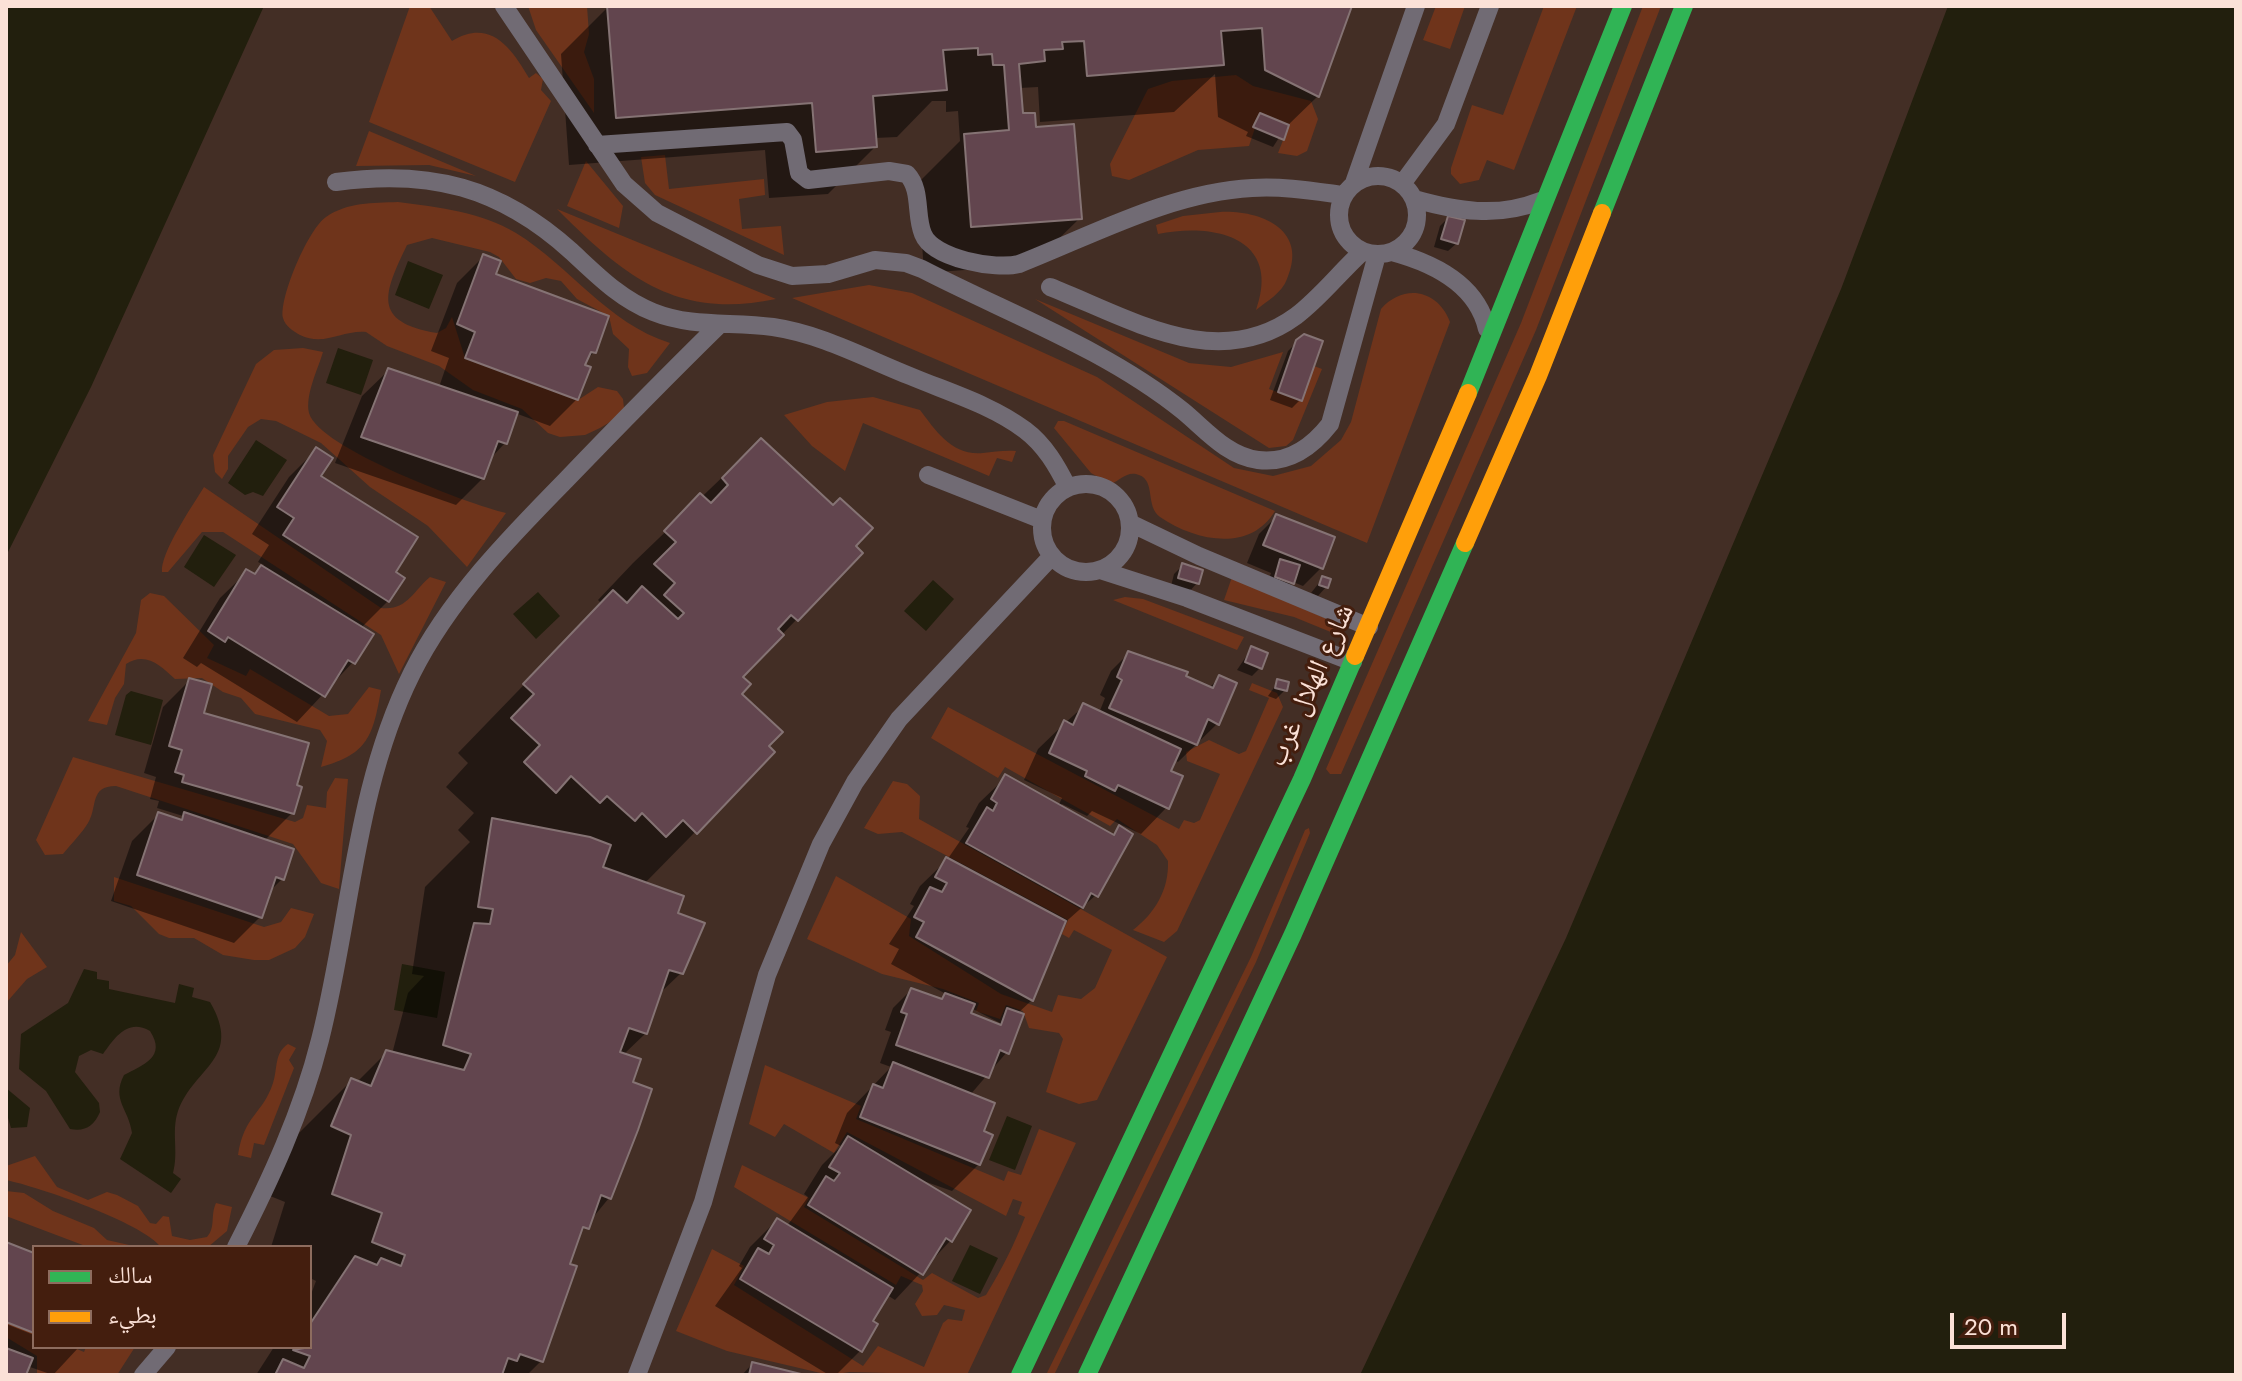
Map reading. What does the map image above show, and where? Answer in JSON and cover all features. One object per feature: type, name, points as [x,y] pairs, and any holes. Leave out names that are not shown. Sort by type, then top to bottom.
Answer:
[{"type":"main road","name":"شارع الهلال غرب","points":[[1020,1375],[1302,779],[1369,627],[1490,343],[1623,6]]},
{"type":"main road","points":[[1087,1375],[1293,934],[1538,376],[1684,6]]},
{"type":"lane","points":[[504,6],[624,184],[657,213],[775,272],[810,277],[875,260],[906,263],[1111,363],[1182,410],[1239,456],[1259,461],[1280,460],[1300,453],[1317,441],[1330,424],[1377,253]]},
{"type":"lane","points":[[1416,6],[1349,189],[1338,211],[1340,227],[1348,242],[1377,253],[1419,259],[1465,288],[1478,304],[1490,343]]},
{"type":"lane","points":[[1402,184],[1446,124],[1490,6]]},
{"type":"lane","points":[[597,145],[787,132],[793,140],[799,173],[808,180],[889,171],[907,174],[914,184],[924,237],[934,247],[985,266],[1008,267],[1204,195],[1250,188],[1349,189],[1370,176],[1386,176],[1402,184],[1414,199],[1414,230],[1406,243],[1377,253],[1294,318],[1264,334],[1231,343],[1185,340],[1050,287]]},
{"type":"lane","points":[[336,182],[412,176],[479,192],[540,226],[624,297],[682,321],[769,326],[814,336],[986,408],[1035,440],[1058,467],[1068,488]]},
{"type":"lane","points":[[1414,199],[1472,212],[1503,212],[1548,198]]},
{"type":"lane","points":[[941,278],[950,254]]},
{"type":"lane","points":[[237,1245],[276,1164],[320,1042],[371,787],[412,673],[436,632],[499,550],[719,325]]},
{"type":"lane","points":[[928,475],[1042,520]]},
{"type":"lane","points":[[1100,570],[1120,556],[1130,535],[1130,523],[1123,504],[1108,490],[1088,484],[1068,488],[1047,506],[1042,520],[1045,545],[1052,556],[1074,571],[1100,570],[1187,598],[1353,662]]},
{"type":"lane","points":[[1130,523],[1212,562],[1369,627]]},
{"type":"lane","points":[[637,1375],[703,1202],[767,975],[821,844],[855,782],[899,719],[1052,556]]},
{"type":"lane","points":[[143,1375],[165,1349]]},
{"type":"shaded area","points":[[6,6],[264,6],[91,387],[6,556]]},
{"type":"shaded area","points":[[410,6],[429,6],[452,41],[478,33],[498,39],[515,56],[529,78],[536,73],[543,79],[541,90],[551,101],[515,182],[369,122]]},
{"type":"shaded area","points":[[528,6],[587,6],[589,34],[584,52],[594,79],[594,113],[536,30]]},
{"type":"shaded area","points":[[1436,6],[1465,6],[1450,49],[1423,40]]},
{"type":"shaded area","points":[[1544,6],[1577,6],[1514,170],[1487,160],[1479,180],[1460,184],[1451,174],[1451,168],[1472,105],[1503,115]]},
{"type":"shaded area","points":[[1643,6],[1661,6],[1536,330],[1341,774],[1330,774],[1326,769],[1521,323]]},
{"type":"shaded area","points":[[1948,6],[2236,6],[2236,1375],[1360,1375],[1566,938],[1841,289]]},
{"type":"shaded area","points":[[1236,75],[1253,86],[1311,101],[1318,119],[1307,151],[1297,156],[1278,153],[1289,125],[1260,113],[1249,146],[1198,150],[1129,180],[1112,176],[1110,164],[1148,89],[1172,81]]},
{"type":"shaded area","points":[[369,131],[476,176],[429,165],[356,166]]},
{"type":"shaded area","points":[[665,155],[669,189],[764,179],[765,195],[739,199],[742,229],[781,226],[784,255],[655,195],[645,183],[641,157]]},
{"type":"shaded area","points":[[586,161],[623,206],[619,228],[567,206]]},
{"type":"shaded area","points":[[398,202],[459,212],[503,226],[536,247],[627,322],[670,343],[647,373],[632,376],[628,367],[629,349],[613,334],[609,316],[577,299],[561,281],[546,278],[530,283],[516,279],[499,257],[490,252],[432,238],[407,245],[389,291],[392,313],[401,321],[437,333],[446,328],[452,317],[465,358],[578,400],[598,387],[617,391],[623,399],[624,408],[615,419],[585,435],[560,437],[548,433],[522,409],[473,390],[439,366],[387,346],[366,332],[317,339],[300,335],[287,326],[283,308],[290,280],[319,224],[334,212],[352,206]]},
{"type":"shaded area","points":[[557,209],[776,299],[741,304],[709,303],[654,287],[605,254]]},
{"type":"shaded area","points":[[1220,212],[1265,219],[1286,235],[1291,247],[1292,262],[1285,284],[1256,310],[1262,286],[1260,266],[1251,251],[1238,240],[1201,231],[1158,234],[1156,225],[1183,216]]},
{"type":"shaded area","points":[[408,261],[443,275],[429,309],[395,295]]},
{"type":"shaded area","points":[[869,285],[912,293],[1097,377],[1234,468],[1273,476],[1311,466],[1341,440],[1351,422],[1381,309],[1390,301],[1410,293],[1429,297],[1445,311],[1450,322],[1367,543],[792,298]]},
{"type":"shaded area","points":[[1035,299],[1189,363],[1231,367],[1283,352],[1269,389],[1301,401],[1314,366],[1322,369],[1293,440],[1286,446],[1269,448]]},
{"type":"shaded area","points":[[303,348],[323,352],[308,406],[319,427],[366,458],[398,473],[506,513],[467,567],[428,526],[370,487],[321,443],[276,421],[261,419],[248,427],[228,456],[228,469],[222,479],[215,472],[213,455],[256,364],[274,350]]},
{"type":"shaded area","points":[[338,348],[373,360],[361,395],[326,383]]},
{"type":"shaded area","points":[[873,397],[920,410],[946,440],[962,450],[972,453],[1016,451],[1012,462],[997,458],[989,476],[863,423],[845,471],[812,446],[784,415],[827,402]]},
{"type":"shaded area","points":[[1058,421],[1275,511],[1264,524],[1237,538],[1205,537],[1189,532],[1155,512],[1144,478],[1131,474],[1111,484],[1091,473],[1054,428]]},
{"type":"shaded area","points":[[256,440],[287,460],[263,496],[253,492],[245,495],[228,483]]},
{"type":"shaded area","points":[[204,487],[381,608],[403,603],[430,577],[446,582],[399,674],[381,635],[223,532],[202,532],[168,572],[162,572],[166,553]]},
{"type":"shaded area","points":[[204,535],[236,555],[214,587],[184,567]]},
{"type":"shaded area","points":[[1232,577],[1343,626],[1338,635],[1294,617],[1224,600]]},
{"type":"shaded area","points":[[933,580],[954,599],[926,631],[904,611]]},
{"type":"shaded area","points":[[538,592],[560,616],[536,639],[513,614]]},
{"type":"shaded area","points":[[150,593],[164,596],[214,645],[207,658],[246,676],[250,669],[329,716],[348,714],[369,687],[381,690],[375,720],[366,741],[349,756],[321,767],[327,741],[320,730],[255,714],[241,698],[223,692],[202,678],[175,679],[153,662],[140,659],[126,664],[124,684],[115,698],[107,725],[88,721],[136,633],[141,600]]},
{"type":"shaded area","points":[[1125,597],[1143,599],[1244,637],[1237,650],[1113,600]]},
{"type":"shaded area","points":[[1252,683],[1277,693],[1283,707],[1177,931],[1164,942],[1133,930],[1154,908],[1166,882],[1168,861],[1157,845],[1117,819],[1110,826],[1005,767],[998,778],[931,738],[948,707],[1179,829],[1184,820],[1194,823],[1200,820],[1220,774],[1187,761],[1186,752],[1209,740],[1239,754],[1246,751],[1269,698],[1249,690]]},
{"type":"shaded area","points":[[131,691],[163,700],[151,745],[115,735],[126,695]]},
{"type":"shaded area","points":[[73,757],[295,822],[303,818],[307,805],[326,808],[327,792],[335,778],[348,779],[339,889],[321,883],[293,844],[116,786],[98,793],[88,823],[63,854],[45,855],[36,840]]},
{"type":"shaded area","points":[[893,781],[907,784],[920,796],[919,819],[1167,957],[1097,1100],[1079,1104],[1046,1092],[1063,1039],[1059,1033],[1029,1028],[1023,1011],[1006,1005],[1000,1019],[976,1011],[979,1003],[943,989],[882,974],[807,939],[836,876],[911,919],[909,936],[1001,994],[1052,1012],[1058,995],[1081,999],[1095,988],[1112,950],[1074,930],[1069,938],[1062,934],[1068,920],[902,832],[878,834],[864,828]]},
{"type":"shaded area","points":[[1309,828],[1310,833],[1256,962],[1054,1375],[1046,1375],[1251,957],[1305,830]]},
{"type":"shaded area","points":[[114,877],[264,927],[281,922],[291,908],[314,914],[305,937],[295,948],[269,960],[223,955],[194,938],[169,938],[159,934],[131,906],[114,901]]},
{"type":"shaded area","points":[[21,932],[47,967],[27,979],[6,1003],[6,966],[15,955]]},
{"type":"shaded area","points":[[402,964],[445,972],[437,1018],[394,1010]]},
{"type":"shaded area","points":[[84,969],[97,972],[97,979],[109,981],[109,989],[175,1003],[179,984],[194,988],[192,997],[210,1002],[219,1021],[219,1050],[178,1111],[173,1173],[181,1179],[171,1193],[120,1159],[132,1133],[120,1098],[120,1084],[124,1075],[145,1064],[154,1054],[155,1040],[150,1031],[129,1028],[117,1036],[103,1054],[91,1050],[79,1056],[75,1072],[99,1103],[100,1112],[85,1129],[70,1129],[46,1091],[19,1069],[21,1034],[68,1003]]},
{"type":"shaded area","points":[[288,1044],[296,1048],[289,1060],[294,1068],[264,1145],[254,1143],[251,1158],[238,1155],[249,1123],[269,1093],[278,1056]]},
{"type":"shaded area","points":[[765,1065],[861,1106],[856,1119],[1004,1181],[1008,1171],[1021,1175],[1039,1129],[1076,1143],[967,1375],[850,1372],[829,1375],[727,1351],[676,1331],[712,1249],[744,1266],[734,1285],[863,1366],[878,1346],[924,1367],[943,1323],[948,1319],[962,1321],[965,1310],[944,1305],[937,1315],[922,1316],[915,1304],[923,1291],[922,1285],[901,1276],[896,1285],[734,1187],[742,1165],[809,1198],[804,1207],[923,1280],[932,1273],[978,1298],[986,1295],[992,1285],[1025,1217],[1018,1214],[1022,1202],[1013,1199],[1006,1216],[847,1132],[834,1153],[784,1124],[775,1137],[749,1124]]},
{"type":"shaded area","points":[[6,1088],[30,1108],[27,1127],[11,1128],[6,1111]]},
{"type":"shaded area","points":[[1007,1116],[1032,1126],[1015,1170],[989,1160]]},
{"type":"shaded area","points":[[35,1156],[57,1187],[88,1200],[107,1192],[117,1195],[138,1206],[150,1223],[156,1224],[163,1216],[169,1217],[172,1236],[190,1240],[207,1237],[216,1203],[232,1207],[227,1231],[210,1245],[159,1245],[112,1217],[6,1180],[6,1166]]},
{"type":"shaded area","points":[[6,1191],[24,1193],[53,1211],[94,1228],[107,1240],[129,1245],[83,1245],[6,1216]]},
{"type":"shaded area","points":[[970,1245],[998,1258],[980,1294],[952,1281]]},
{"type":"shaded area","points":[[6,1322],[32,1332],[32,1349],[77,1349],[84,1352],[85,1349],[134,1349],[117,1375],[37,1375],[37,1356],[6,1337]]},
{"type":"building","points":[[607,6],[1352,6],[1319,97],[1265,70],[1262,28],[1221,31],[1224,65],[1087,76],[1084,41],[1062,42],[1063,49],[1044,50],[1045,61],[1019,64],[1023,113],[1035,113],[1036,127],[1074,124],[1082,219],[971,227],[964,134],[1009,130],[1004,65],[993,65],[992,54],[978,55],[978,48],[943,50],[947,90],[873,96],[877,147],[816,152],[812,103],[616,118]]},
{"type":"building","points":[[1260,113],[1289,125],[1284,140],[1253,127]]},
{"type":"building","points":[[1448,216],[1465,220],[1458,244],[1441,239]]},
{"type":"building","points":[[483,254],[501,261],[496,274],[609,316],[596,353],[591,352],[585,365],[591,367],[578,400],[465,358],[475,332],[457,324]]},
{"type":"building","points":[[1304,334],[1323,341],[1302,401],[1278,392],[1296,340]]},
{"type":"building","points":[[388,368],[518,412],[507,444],[498,441],[484,479],[361,437]]},
{"type":"building","points":[[761,438],[833,505],[840,498],[873,528],[856,546],[863,553],[798,621],[791,615],[778,629],[784,635],[743,677],[751,684],[742,694],[783,732],[769,746],[775,752],[697,834],[683,820],[666,837],[642,813],[635,821],[607,796],[600,803],[571,776],[556,793],[524,762],[540,745],[511,718],[534,694],[523,684],[613,590],[627,603],[642,586],[678,619],[684,613],[664,595],[675,583],[654,564],[676,542],[664,531],[700,493],[711,503],[728,485],[722,478]]},
{"type":"building","points":[[316,447],[333,458],[321,476],[418,537],[396,572],[405,578],[389,602],[283,535],[294,518],[277,507]]},
{"type":"building","points":[[1276,514],[1335,537],[1323,569],[1263,545]]},
{"type":"building","points":[[1280,559],[1300,565],[1294,584],[1275,577]]},
{"type":"building","points":[[1182,563],[1203,570],[1199,584],[1178,578]]},
{"type":"building","points":[[261,565],[374,634],[355,664],[348,660],[325,697],[228,637],[225,642],[208,631],[246,569],[255,574]]},
{"type":"building","points":[[1322,576],[1331,579],[1328,588],[1319,585]]},
{"type":"building","points":[[1251,646],[1268,653],[1262,669],[1245,662]]},
{"type":"building","points":[[1128,651],[1188,672],[1186,676],[1213,688],[1219,675],[1237,683],[1219,725],[1208,719],[1197,745],[1109,708],[1122,680],[1117,677]]},
{"type":"building","points":[[189,678],[212,684],[204,713],[309,743],[297,785],[302,787],[294,814],[182,782],[184,775],[175,772],[182,750],[169,746]]},
{"type":"building","points":[[1277,679],[1289,682],[1287,691],[1275,688]]},
{"type":"building","points":[[1083,703],[1181,749],[1171,771],[1183,776],[1169,809],[1118,785],[1115,791],[1085,776],[1087,771],[1049,753],[1064,720],[1073,725]]},
{"type":"building","points":[[1005,774],[1114,835],[1119,825],[1133,834],[1098,897],[1091,893],[1083,908],[966,843],[987,807],[993,811],[997,803],[991,799]]},
{"type":"building","points":[[158,812],[182,820],[184,812],[294,849],[284,880],[276,877],[262,918],[137,875]]},
{"type":"building","points":[[492,818],[590,837],[611,845],[603,867],[684,896],[678,913],[705,923],[683,974],[669,970],[647,1034],[629,1028],[620,1052],[641,1059],[633,1082],[652,1089],[611,1199],[601,1195],[589,1229],[583,1227],[570,1264],[577,1266],[543,1362],[520,1354],[517,1361],[508,1358],[502,1375],[275,1375],[283,1359],[304,1368],[310,1356],[293,1350],[312,1349],[312,1321],[355,1256],[377,1265],[381,1258],[401,1266],[405,1255],[372,1242],[382,1213],[332,1194],[351,1135],[331,1126],[351,1078],[371,1086],[386,1050],[464,1070],[471,1054],[443,1045],[474,923],[490,924],[493,909],[478,907]]},
{"type":"building","points":[[946,857],[1066,921],[1033,1001],[916,937],[924,922],[914,917],[930,887],[942,892],[947,883],[935,877]]},
{"type":"building","points":[[911,988],[942,999],[945,993],[975,1004],[971,1013],[1001,1025],[1007,1008],[1024,1014],[1009,1054],[1000,1050],[989,1078],[896,1045],[907,1014],[901,1012]]},
{"type":"building","points":[[893,1062],[995,1103],[984,1131],[993,1135],[980,1165],[860,1117],[873,1084],[883,1088]]},
{"type":"building","points":[[848,1136],[971,1210],[952,1242],[946,1238],[923,1275],[808,1205],[826,1176],[834,1181],[840,1173],[829,1167]]},
{"type":"building","points":[[777,1218],[893,1288],[873,1321],[878,1324],[862,1352],[740,1279],[758,1248],[769,1254],[774,1245],[764,1239]]},
{"type":"building","points":[[6,1242],[32,1252],[32,1332],[6,1322]]},
{"type":"building","points":[[6,1348],[33,1358],[26,1375],[6,1375]]},
{"type":"building","points":[[752,1362],[805,1375],[749,1375]]},
{"type":"traffic: fast","points":[[1468,393],[1623,6]]},
{"type":"traffic: fast","points":[[1602,213],[1684,6]]},
{"type":"traffic: fast","points":[[1087,1375],[1293,934],[1465,543]]},
{"type":"traffic: fast","points":[[1020,1375],[1302,779],[1355,656]]},
{"type":"traffic: slow","points":[[1465,543],[1538,376],[1602,213]]},
{"type":"traffic: slow","points":[[1355,656],[1468,393]]}]
